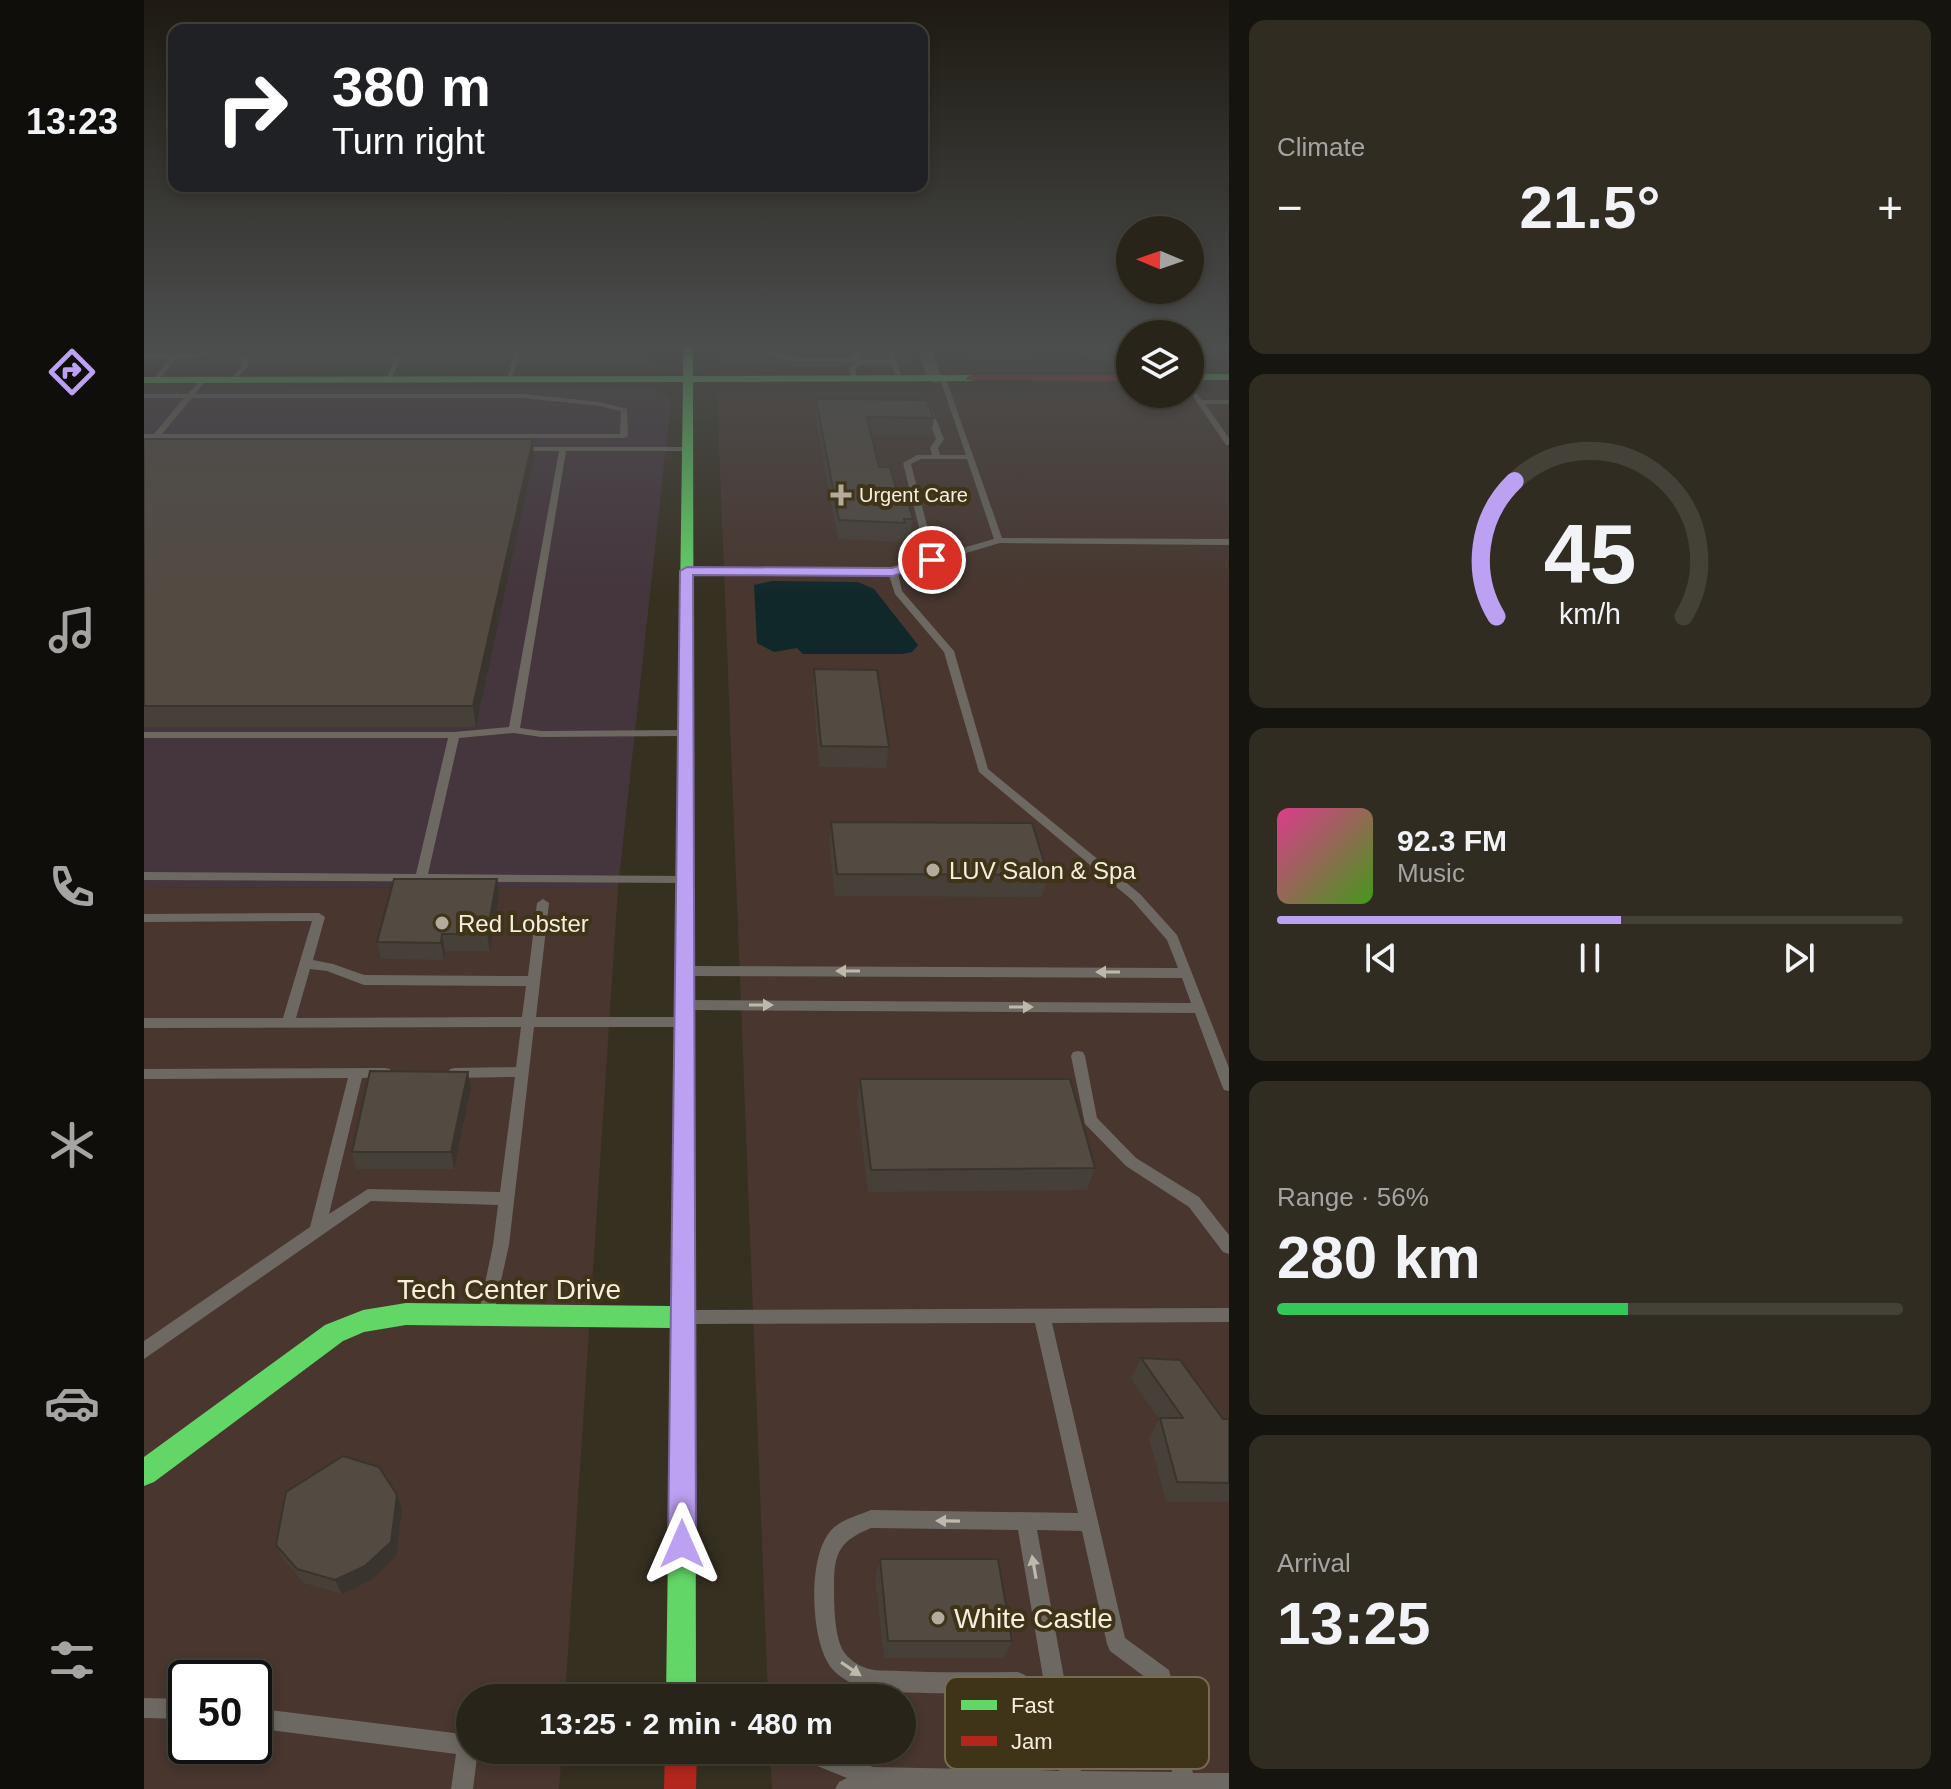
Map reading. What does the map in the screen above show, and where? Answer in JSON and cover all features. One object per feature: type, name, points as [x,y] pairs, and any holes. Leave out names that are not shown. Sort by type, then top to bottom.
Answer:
[{"type":"main road","points":[[681,1684],[687,428]]},
{"type":"main road","name":"Tech Center Drive","points":[[144,1473],[334,1333],[384,1316],[683,1317]]},
{"type":"main road","points":[[680,1789],[681,1764]]},
{"type":"lane","points":[[156,436],[162,428]]},
{"type":"lane","points":[[144,436],[624,436],[624,428]]},
{"type":"lane","points":[[936,428],[940,439],[934,448],[937,457]]},
{"type":"lane","points":[[959,428],[999,540]]},
{"type":"lane","points":[[506,449],[688,449]]},
{"type":"lane","points":[[514,730],[563,449]]},
{"type":"lane","points":[[932,560],[907,463],[920,457],[970,457]]},
{"type":"lane","points":[[687,571],[893,572],[999,540],[1229,542]]},
{"type":"lane","points":[[893,572],[898,592],[949,651],[983,770],[1136,897],[1173,938],[1229,1086]]},
{"type":"lane","points":[[144,735],[454,735],[514,730],[541,734],[685,733]]},
{"type":"lane","points":[[421,877],[454,735]]},
{"type":"lane","points":[[144,876],[684,880]]},
{"type":"lane","points":[[487,1315],[506,1199],[543,903]]},
{"type":"lane","points":[[144,918],[319,917],[288,1022]]},
{"type":"lane","points":[[305,964],[330,964],[345,975],[364,980],[533,981]]},
{"type":"lane","points":[[683,971],[1186,973]]},
{"type":"lane","points":[[144,1023],[528,1022],[683,1014],[1200,1008]]},
{"type":"lane","points":[[1078,1056],[1090,1120],[1131,1162],[1194,1202],[1229,1247]]},
{"type":"lane","points":[[446,1073],[522,1072]]},
{"type":"lane","points":[[317,1231],[356,1073]]},
{"type":"lane","points":[[144,1074],[401,1073]]},
{"type":"lane","points":[[144,1351],[368,1195],[506,1199]]},
{"type":"lane","points":[[683,1317],[1229,1315]]},
{"type":"lane","points":[[1042,1316],[1117,1644],[1162,1677]]},
{"type":"lane","points":[[945,1684],[858,1676],[832,1652],[825,1583],[832,1543],[844,1530],[871,1519],[1089,1522]]},
{"type":"lane","points":[[1026,1523],[1053,1677]]},
{"type":"lane","points":[[144,1708],[168,1709]]},
{"type":"lane","points":[[272,1720],[456,1743]]},
{"type":"lane","points":[[462,1789],[466,1764]]},
{"type":"lane","points":[[838,1764],[873,1778],[1229,1784]]},
{"type":"lane","points":[[1029,1769],[1030,1781]]},
{"type":"lane","points":[[1070,1769],[1072,1782]]},
{"type":"lane","points":[[1182,1769],[1185,1784]]},
{"type":"lane","points":[[846,1789],[873,1778]]},
{"type":"shaded area","points":[[144,428],[668,428],[618,888],[144,887]]},
{"type":"shaded area","points":[[718,428],[1229,428],[1229,1789],[772,1789],[771,1764],[916,1764],[916,1684],[767,1684]]},
{"type":"shaded area","points":[[144,887],[618,888],[566,1684],[456,1684],[456,1764],[561,1764],[559,1789],[144,1789]]},
{"type":"water","points":[[772,581],[858,582],[874,589],[918,645],[912,652],[902,654],[803,654],[797,648],[774,652],[757,643],[754,585]]},
{"type":"building","points":[[822,428],[870,428],[879,467],[890,467],[897,492],[905,492],[913,519],[904,519],[905,523],[839,520]]},
{"type":"building","points":[[144,439],[533,439],[473,706],[144,706]]},
{"type":"building","points":[[814,669],[877,670],[889,747],[821,746]]},
{"type":"building","points":[[831,822],[1032,823],[1048,875],[837,874]]},
{"type":"building","name":"Red Lobster","points":[[394,879],[497,879],[487,934],[442,934],[441,943],[377,942]]},
{"type":"building","points":[[370,1071],[468,1072],[451,1152],[352,1152]]},
{"type":"building","points":[[860,1079],[1070,1079],[1095,1168],[871,1170]]},
{"type":"building","points":[[1141,1358],[1180,1360],[1223,1419],[1229,1419],[1229,1483],[1177,1482],[1160,1418],[1183,1418]]},
{"type":"building","points":[[343,1456],[379,1467],[397,1495],[391,1542],[365,1566],[335,1580],[297,1569],[276,1545],[286,1492]]},
{"type":"building","name":"White Castle","points":[[880,1559],[998,1559],[1012,1641],[888,1641]]},
{"type":"traffic: fast","points":[[685,882],[688,428]]},
{"type":"traffic: fast","points":[[681,1684],[684,1190]]},
{"type":"traffic: fast","points":[[144,1473],[334,1333],[363,1321],[406,1314],[683,1317]]},
{"type":"traffic: jam","points":[[684,1190],[685,882]]},
{"type":"traffic: jam","points":[[680,1789],[681,1764]]},
{"type":"place","name":"Urgent Care","points":[[841,495]]},
{"type":"place","name":"LUV Salon & Spa","points":[[933,870]]},
{"type":"place","name":"Red Lobster","points":[[442,923]]},
{"type":"place","name":"White Castle","points":[[938,1618]]},
{"type":"route","points":[[682,1544],[687,571],[893,572],[932,560]]}]
